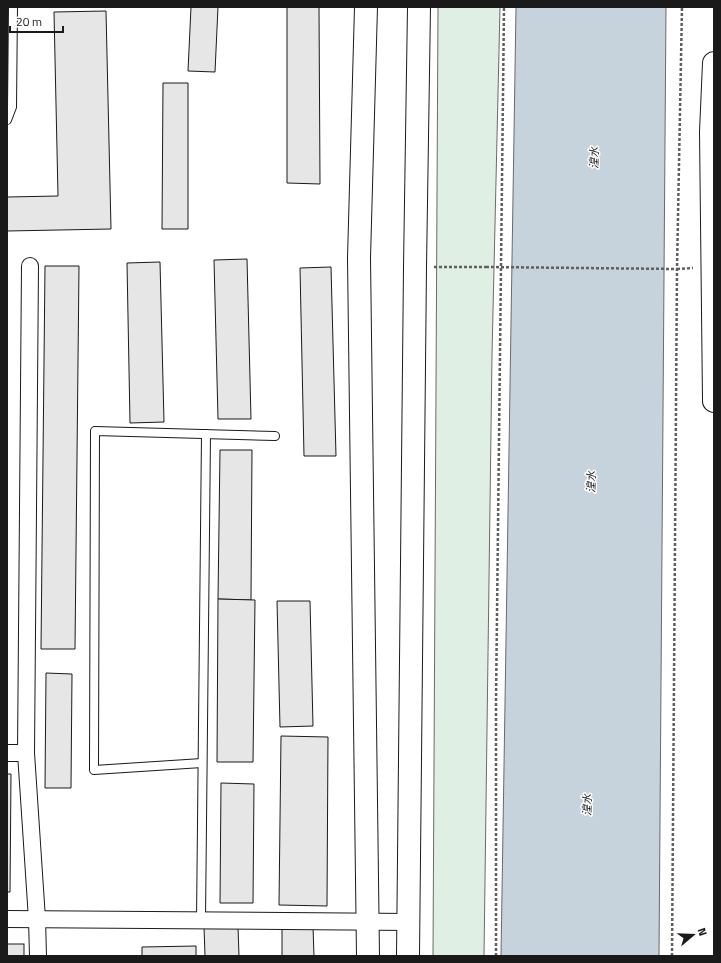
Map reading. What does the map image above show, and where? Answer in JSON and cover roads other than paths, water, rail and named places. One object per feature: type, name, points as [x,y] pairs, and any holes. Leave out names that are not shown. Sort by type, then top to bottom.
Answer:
[{"type":"main road","points":[[366,7],[359,258],[368,956]]},
{"type":"main road","points":[[408,956],[410,922],[415,267],[419,7]]},
{"type":"main road","points":[[714,63],[711,132],[714,401]]},
{"type":"street","points":[[30,266],[26,753],[38,956]]},
{"type":"street","points":[[7,753],[26,753]]},
{"type":"street","points":[[7,919],[368,920],[410,922]]},
{"type":"lane","points":[[7,120],[12,107],[13,7]]},
{"type":"lane","points":[[202,763],[94,770],[95,431],[275,436]]},
{"type":"lane","points":[[201,920],[206,434]]},
{"type":"water","name":"湟水","points":[[516,7],[666,7],[659,956],[501,956]]}]
